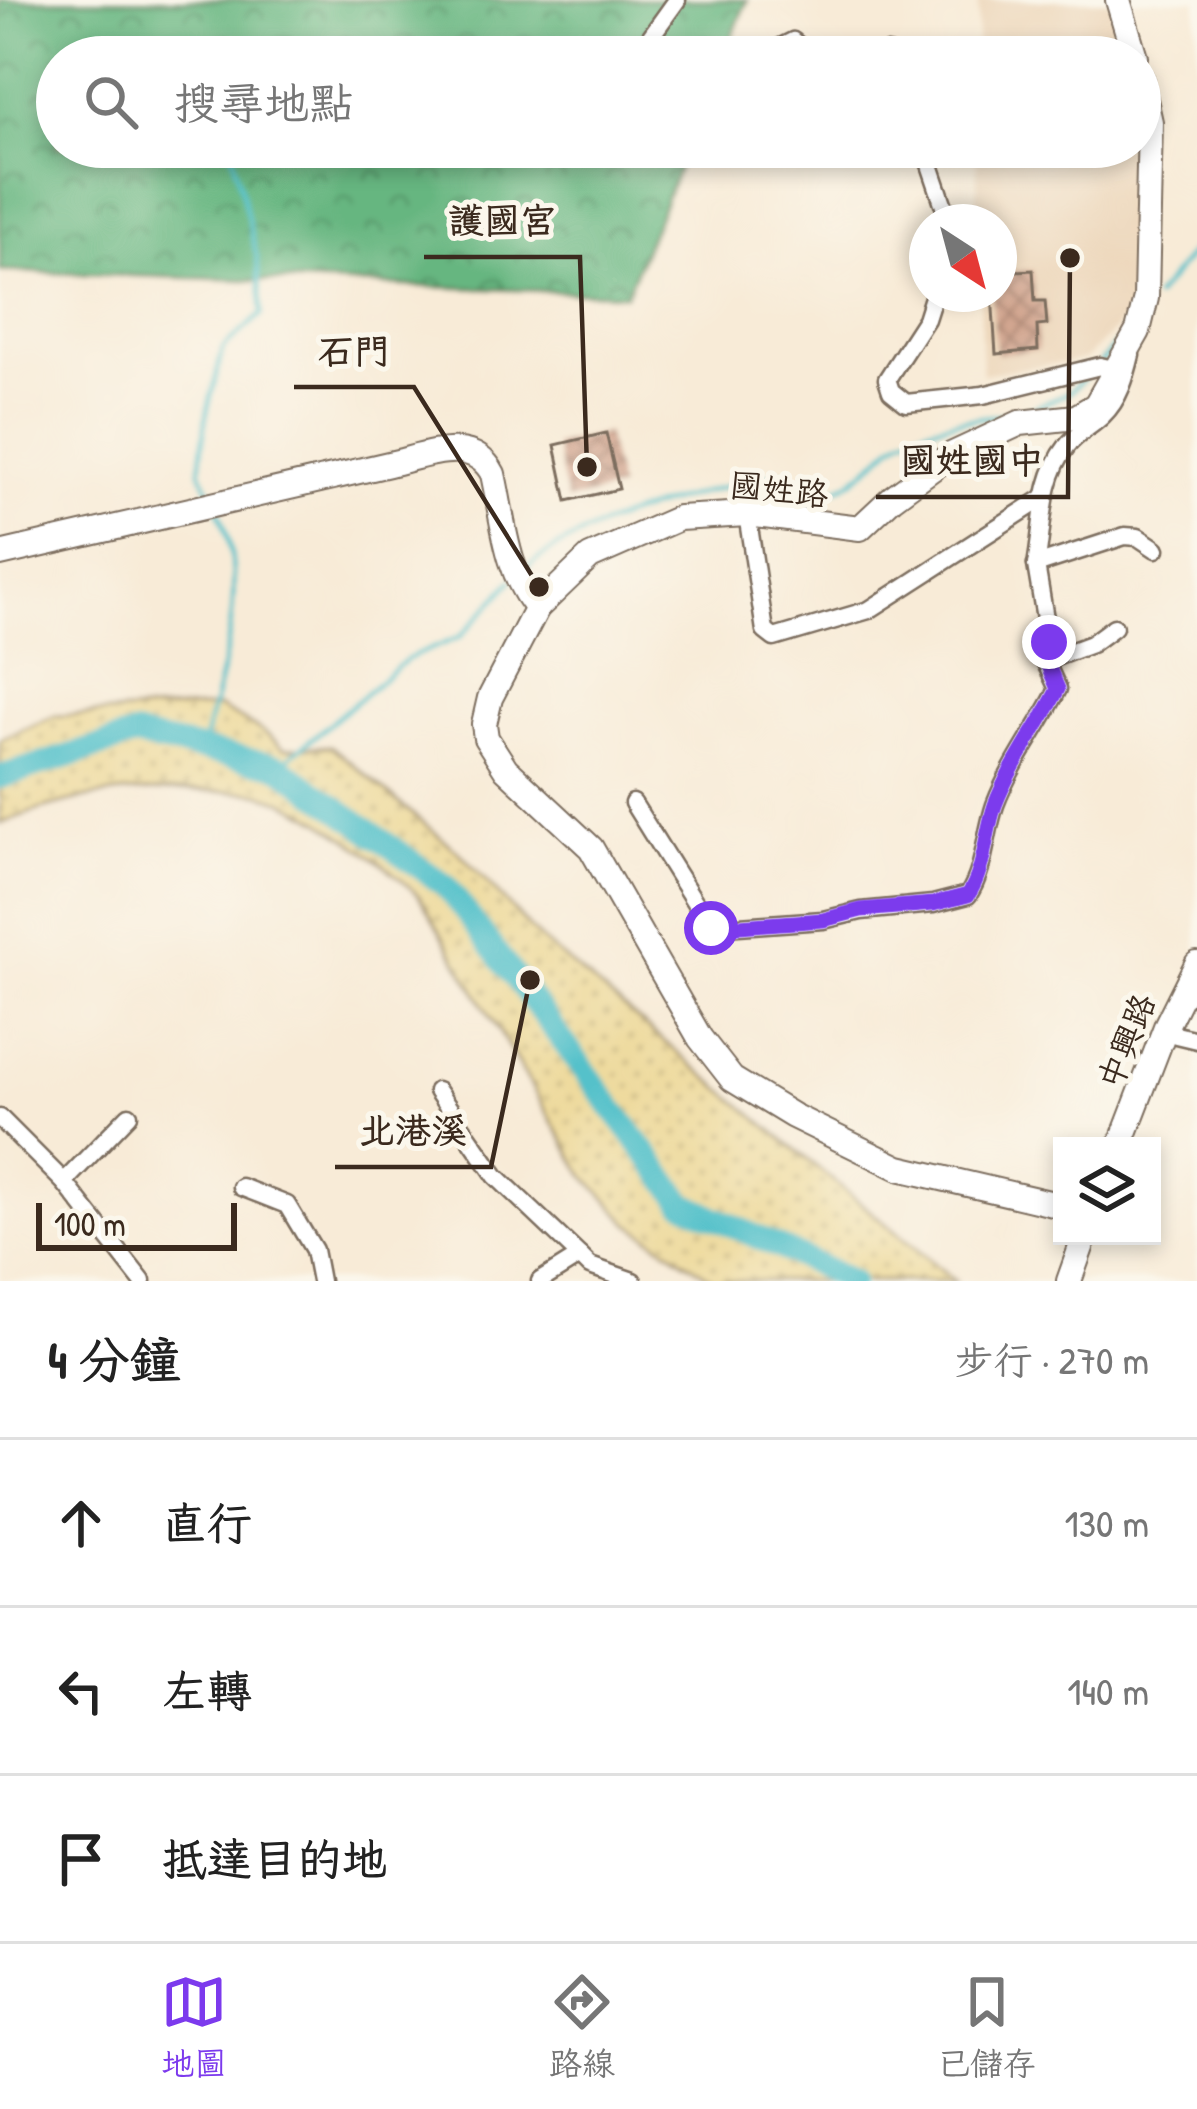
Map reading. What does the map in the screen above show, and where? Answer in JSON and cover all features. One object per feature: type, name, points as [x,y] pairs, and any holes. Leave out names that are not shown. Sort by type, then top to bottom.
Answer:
[{"type":"street","points":[[651,36],[676,0]]},
{"type":"street","points":[[1118,0],[1129,36]]},
{"type":"street","points":[[931,168],[942,204]]},
{"type":"street","name":"國姓路","points":[[1053,1204],[899,1168],[793,1116],[732,1079],[716,1063],[591,848],[498,760],[484,724],[490,698],[537,608],[590,556],[679,518],[747,514],[860,528],[949,456],[1020,423],[1084,414],[1096,405],[1138,331],[1146,298],[1149,168]]},
{"type":"street","points":[[928,312],[887,379],[891,391],[906,404],[983,395],[1100,366],[1114,369]]},
{"type":"street","points":[[633,803],[711,928],[823,920],[968,895],[976,884],[1007,776],[1058,689],[1046,661],[1049,642],[1036,565],[1046,521],[1043,498],[1068,444],[1108,411],[1125,381],[1138,331]]},
{"type":"street","points":[[0,554],[448,451],[472,451],[493,475],[516,573],[537,608]]},
{"type":"street","points":[[747,514],[765,631],[773,638],[869,610],[1043,498]]},
{"type":"street","points":[[1036,565],[1125,536],[1138,537],[1156,549]]},
{"type":"street","points":[[1046,661],[1091,644],[1114,627]]},
{"type":"street","name":"中興路","points":[[1123,1137],[1167,1024],[1197,964]]},
{"type":"street","points":[[1167,1024],[1176,1035],[1197,1040]]},
{"type":"street","points":[[437,1091],[496,1176],[590,1266],[633,1281]]},
{"type":"street","points":[[64,1182],[129,1115]]},
{"type":"street","points":[[0,1118],[64,1182],[142,1281]]},
{"type":"street","points":[[241,1187],[287,1205],[314,1250],[320,1281]]},
{"type":"street","points":[[1071,1275],[1082,1245]]},
{"type":"street","points":[[540,1281],[580,1256]]},
{"type":"shaded area","points":[[1111,0],[1122,36],[977,36],[978,2]]},
{"type":"shaded area","points":[[977,168],[1140,168],[1141,295],[1115,330],[1084,360],[982,374],[980,312],[1017,312],[1017,204],[977,204]]},
{"type":"green space","points":[[0,0],[747,0],[732,36],[36,36],[36,168],[678,168],[626,294],[0,271]]},
{"type":"sand","points":[[218,707],[284,748],[331,746],[460,853],[541,940],[955,1281],[715,1281],[630,1224],[584,1175],[419,896],[387,868],[303,811],[244,792],[127,793],[53,806],[0,824],[0,740],[55,716]]},
{"type":"building","points":[[1033,270],[1035,301],[1045,301],[1047,325],[1037,326],[1038,350],[996,354],[993,312],[1017,312],[1017,271]]},
{"type":"building","points":[[606,433],[619,489],[567,501],[555,445]]},
{"type":"waterway","points":[[211,494],[200,470],[206,417],[223,348],[262,314],[257,258],[236,168]]},
{"type":"waterway","points":[[1155,297],[1197,246]]},
{"type":"waterway","points":[[1101,362],[1117,343]]},
{"type":"waterway","points":[[1027,411],[1071,391],[1084,378]]},
{"type":"waterway","points":[[524,569],[583,534],[646,509],[779,472],[806,488],[829,491],[851,482],[897,442],[918,431],[1016,413]]},
{"type":"waterway","points":[[202,750],[233,599],[228,539],[218,510]]},
{"type":"waterway","points":[[279,766],[407,659],[460,637],[512,581]]},
{"type":"waterway","points":[[0,777],[134,736],[279,766],[446,886],[684,1203],[851,1281]]},
{"type":"place","name":"國姓國中","points":[[1070,258]]},
{"type":"place","name":"護國宮","points":[[587,467]]},
{"type":"place","name":"石門","points":[[539,587]]},
{"type":"place","name":"北港溪","points":[[530,980]]},
{"type":"route","points":[[711,928],[823,920],[968,895],[976,884],[981,852],[1007,776],[1058,689],[1046,661],[1049,642]]}]
